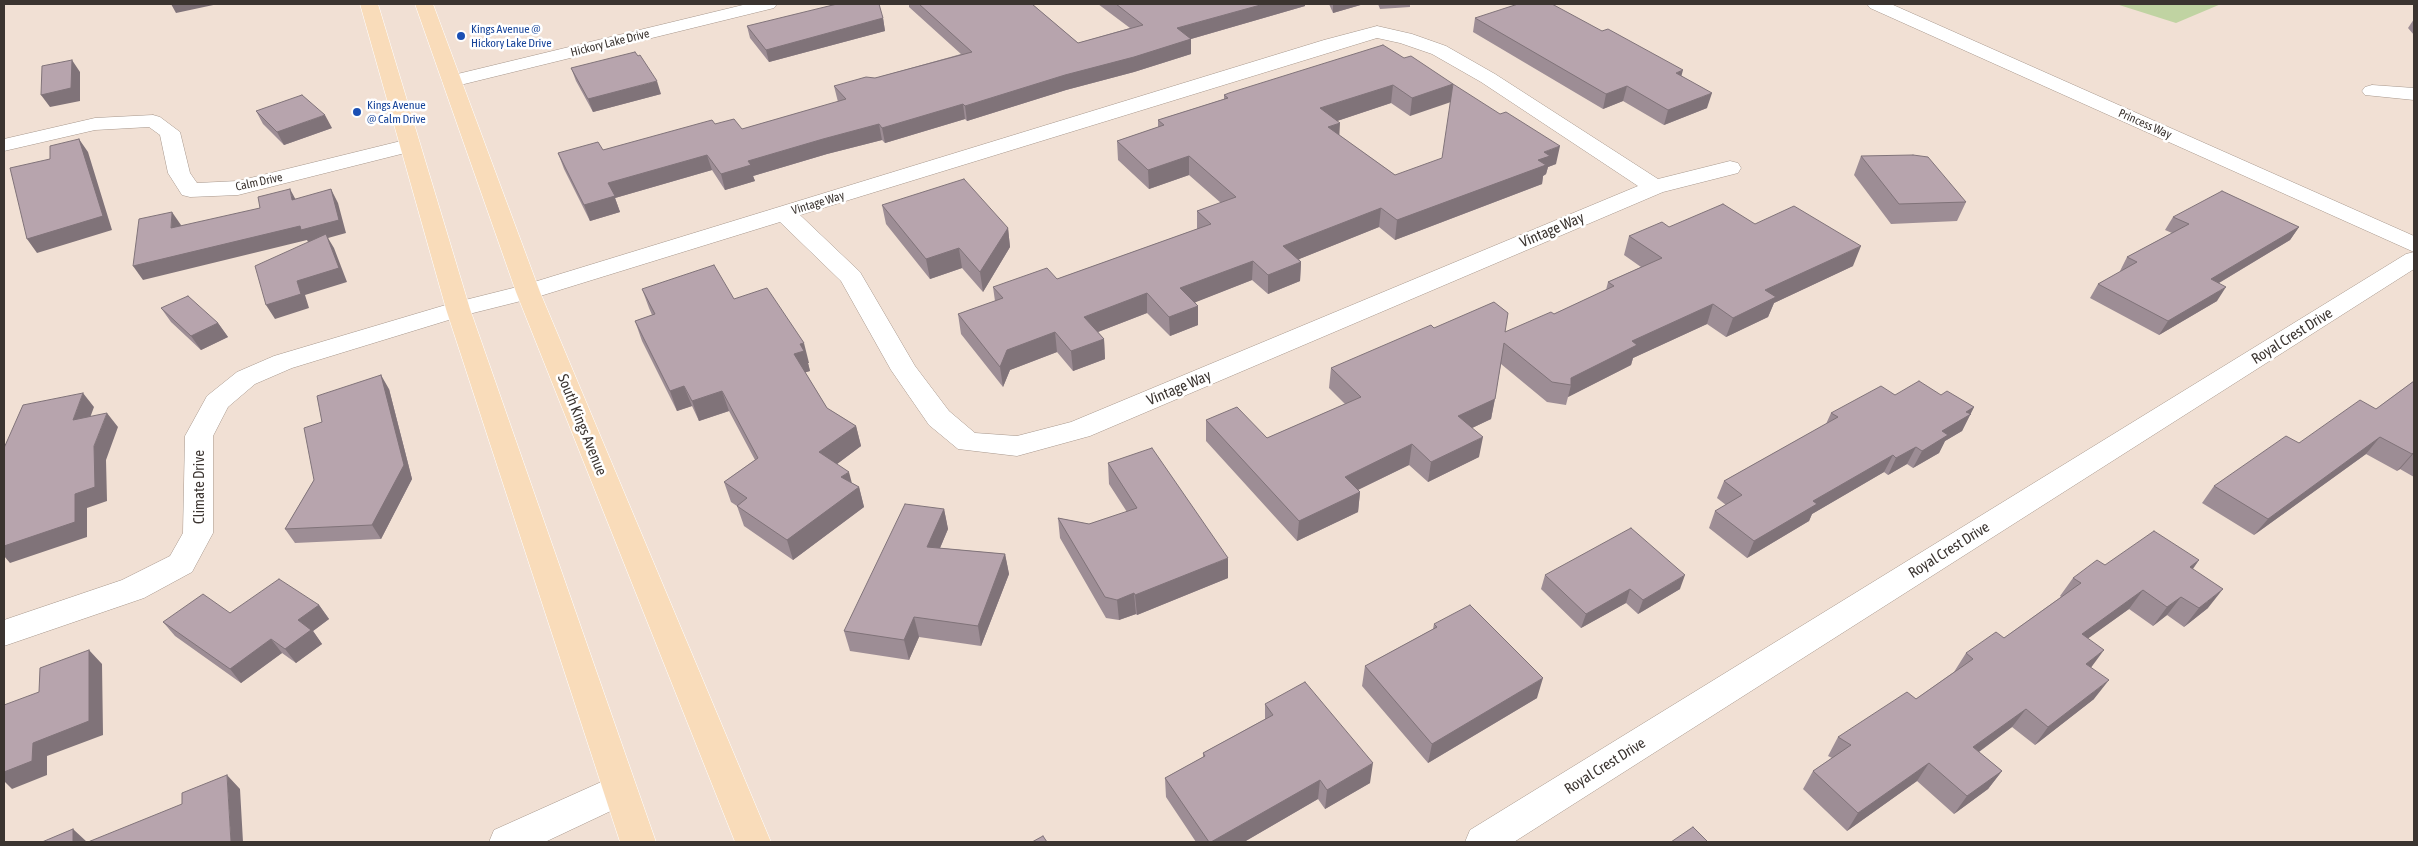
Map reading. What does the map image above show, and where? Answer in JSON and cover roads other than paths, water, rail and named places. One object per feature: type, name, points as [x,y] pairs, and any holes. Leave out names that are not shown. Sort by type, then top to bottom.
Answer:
[{"type":"main road","points":[[368,4],[458,309],[619,790],[632,840]]},
{"type":"main road","name":"South Kings Avenue","points":[[424,4],[528,292],[753,842]]},
{"type":"street","name":"Hickory Lake Drive","points":[[452,81],[768,4]]},
{"type":"street","name":"Princess Way","points":[[1876,4],[2414,244]]},
{"type":"street","name":"Vintage Way","points":[[528,292],[1331,44],[1377,32],[1405,38],[1439,50],[1488,78],[1655,187]]},
{"type":"street","points":[[2372,91],[2414,94]]},
{"type":"street","name":"Calm Drive","points":[[4,145],[94,124],[153,121],[170,132],[179,173],[190,190],[238,188],[409,145]]},
{"type":"street","name":"Vintage Way","points":[[785,214],[851,277],[904,370],[939,418],[968,442],[1017,446],[1080,429],[1655,187],[1730,168]]},
{"type":"street","name":"Royal Crest Drive","points":[[1483,842],[2414,259]]},
{"type":"street","name":"Climate Drive","points":[[4,633],[133,589],[181,564],[198,533],[199,436],[217,402],[246,378],[283,362],[458,309],[528,292]]},
{"type":"street","points":[[507,842],[619,790]]},
{"type":"place","name":"Kings Avenue @ Hickory Lake Drive","points":[[461,36]]},
{"type":"place","name":"Kings Avenue @ Calm Drive","points":[[357,112]]}]
